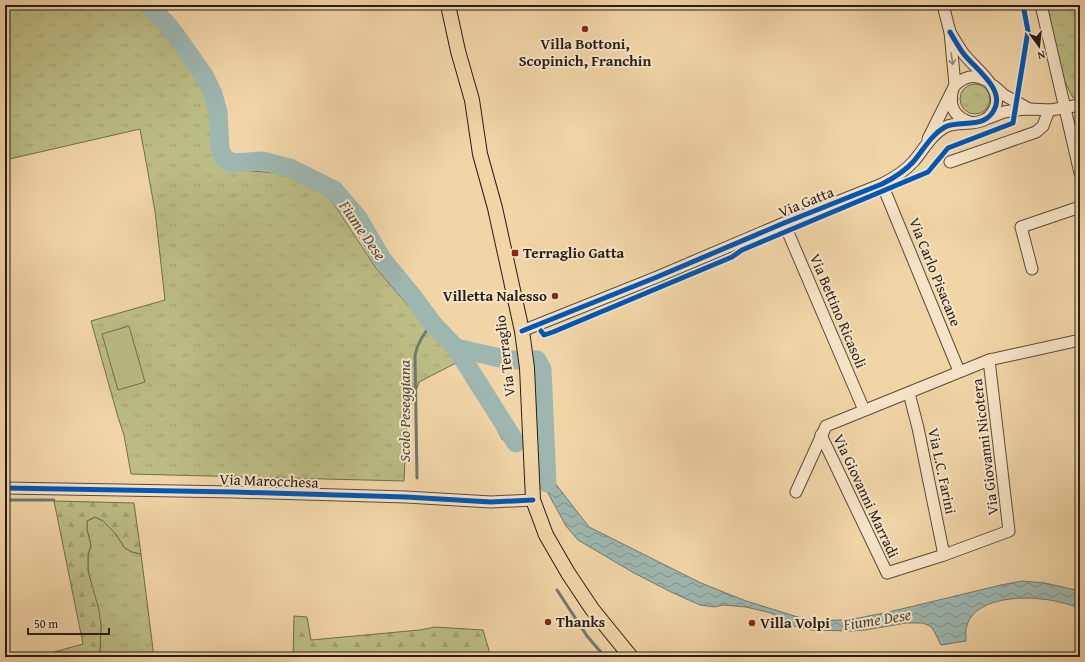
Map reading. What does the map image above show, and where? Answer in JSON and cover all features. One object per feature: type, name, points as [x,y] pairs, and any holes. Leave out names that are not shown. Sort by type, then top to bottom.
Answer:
[{"type":"main road","name":"Via Terraglio","points":[[448,5],[458,51],[472,100],[480,154],[522,331],[527,368],[533,500],[546,535],[568,573],[592,609],[632,657]]},
{"type":"street","points":[[943,5],[950,32],[954,88],[951,100],[954,111],[963,120],[971,122]]},
{"type":"street","points":[[1041,5],[1080,173]]},
{"type":"street","points":[[950,32],[963,53],[990,82],[1004,95],[1029,109]]},
{"type":"street","points":[[954,88],[960,80],[967,77],[981,77],[990,82],[996,92],[996,108],[991,115],[984,120]]},
{"type":"street","name":"Via Gatta","points":[[925,146],[932,129],[954,88]]},
{"type":"street","name":"Via Gatta","points":[[522,331],[882,184],[897,176],[914,161],[925,146],[945,127],[978,122],[1004,112],[1029,109],[1049,110],[1080,105]]},
{"type":"street","points":[[950,162],[1036,132],[1043,126],[1049,110]]},
{"type":"street","name":"Via Carlo Pisacane","points":[[882,184],[959,371]]},
{"type":"street","points":[[1032,269],[1021,227],[1080,207]]},
{"type":"street","name":"Via Bettino Ricasoli","points":[[784,223],[864,410]]},
{"type":"street","points":[[821,435],[826,426],[909,393],[959,371],[989,360],[1080,340]]},
{"type":"street","name":"Via Giovanni Nicotera","points":[[989,360],[1009,531]]},
{"type":"street","name":"Via L.C. Farini","points":[[909,393],[918,428],[944,555]]},
{"type":"street","name":"Via Giovanni Marradi","points":[[821,435],[887,573],[944,555],[1009,531]]},
{"type":"street","name":"Via Giovanni Marradi","points":[[796,492],[821,435]]},
{"type":"street","name":"Via Marocchesa","points":[[5,488],[234,492],[406,497],[491,502],[533,500]]},
{"type":"green space","points":[[5,5],[145,5],[198,78],[207,94],[211,109],[214,156],[219,164],[229,169],[286,174],[307,181],[323,192],[334,204],[376,268],[429,330],[454,354],[493,412],[510,446],[502,439],[489,414],[456,363],[419,382],[407,418],[404,481],[131,474],[124,435],[91,321],[165,300],[155,211],[140,129],[5,160]]},
{"type":"green space","points":[[1046,5],[1080,5],[1080,97],[1073,98],[1063,78]]},
{"type":"green space","points":[[975,84],[981,85],[989,93],[989,105],[981,113],[975,114],[969,113],[961,105],[960,99],[961,93],[969,85]]},
{"type":"green space","points":[[129,326],[145,382],[118,390],[102,334]]},
{"type":"green space","points":[[54,501],[134,503],[141,554],[132,552],[125,548],[115,533],[103,521],[95,517],[87,521],[87,529],[91,546],[88,554],[88,571],[99,610],[101,626],[100,652],[98,657],[36,657],[83,644]]},
{"type":"green space","points":[[95,517],[103,521],[115,533],[125,548],[132,552],[141,554],[154,657],[98,657],[100,652],[101,626],[88,571],[88,554],[91,546],[87,529],[87,521]]},
{"type":"green space","points":[[294,616],[307,617],[311,640],[420,630],[435,627],[483,630],[491,657],[293,657]]},
{"type":"water","points":[[540,455],[551,478],[589,527],[701,583],[746,601],[801,618],[817,621],[859,618],[1022,581],[1045,583],[1080,591],[1080,608],[1056,601],[1032,598],[998,601],[979,610],[972,616],[966,627],[966,641],[941,645],[930,626],[923,623],[906,623],[850,631],[811,630],[794,626],[771,613],[746,607],[724,605],[714,607],[700,605],[634,573],[578,540],[566,526],[542,482]]},
{"type":"waterway","name":"Fiume Dese","points":[[148,5],[177,37],[205,77],[213,94],[218,112],[220,149],[223,157],[232,163],[262,161],[290,168],[334,190],[358,218],[382,259],[433,324],[456,348],[516,443]]},
{"type":"waterway","name":"Scolo Peseggiana","points":[[417,478],[415,355],[421,338],[433,324]]},
{"type":"waterway","name":"Fiume Dese","points":[[456,348],[509,360],[537,360],[542,369],[547,483]]},
{"type":"waterway","points":[[5,500],[54,500]]},
{"type":"waterway","name":"Scolo Peseggiana","points":[[557,590],[587,636],[605,657]]},
{"type":"cycle path","points":[[541,331],[544,335],[553,332],[732,257],[742,250],[928,172],[948,148],[1013,123],[1028,31],[1023,5]]},
{"type":"cycle path","points":[[522,331],[882,184],[907,168],[940,130],[950,125],[979,122],[987,118],[994,110],[997,102],[996,94],[987,79],[963,53],[950,32]]},
{"type":"cycle path","points":[[5,488],[234,492],[406,497],[491,502],[533,500]]},
{"type":"place","name":"Villa Bottoni, Scopinich, Franchin","points":[[585,29]]},
{"type":"place","name":"Terraglio Gatta","points":[[515,253]]},
{"type":"place","name":"Villetta Nalesso","points":[[555,296]]},
{"type":"place","name":"Thanks","points":[[548,622]]},
{"type":"place","name":"Villa Volpi","points":[[752,623]]}]
